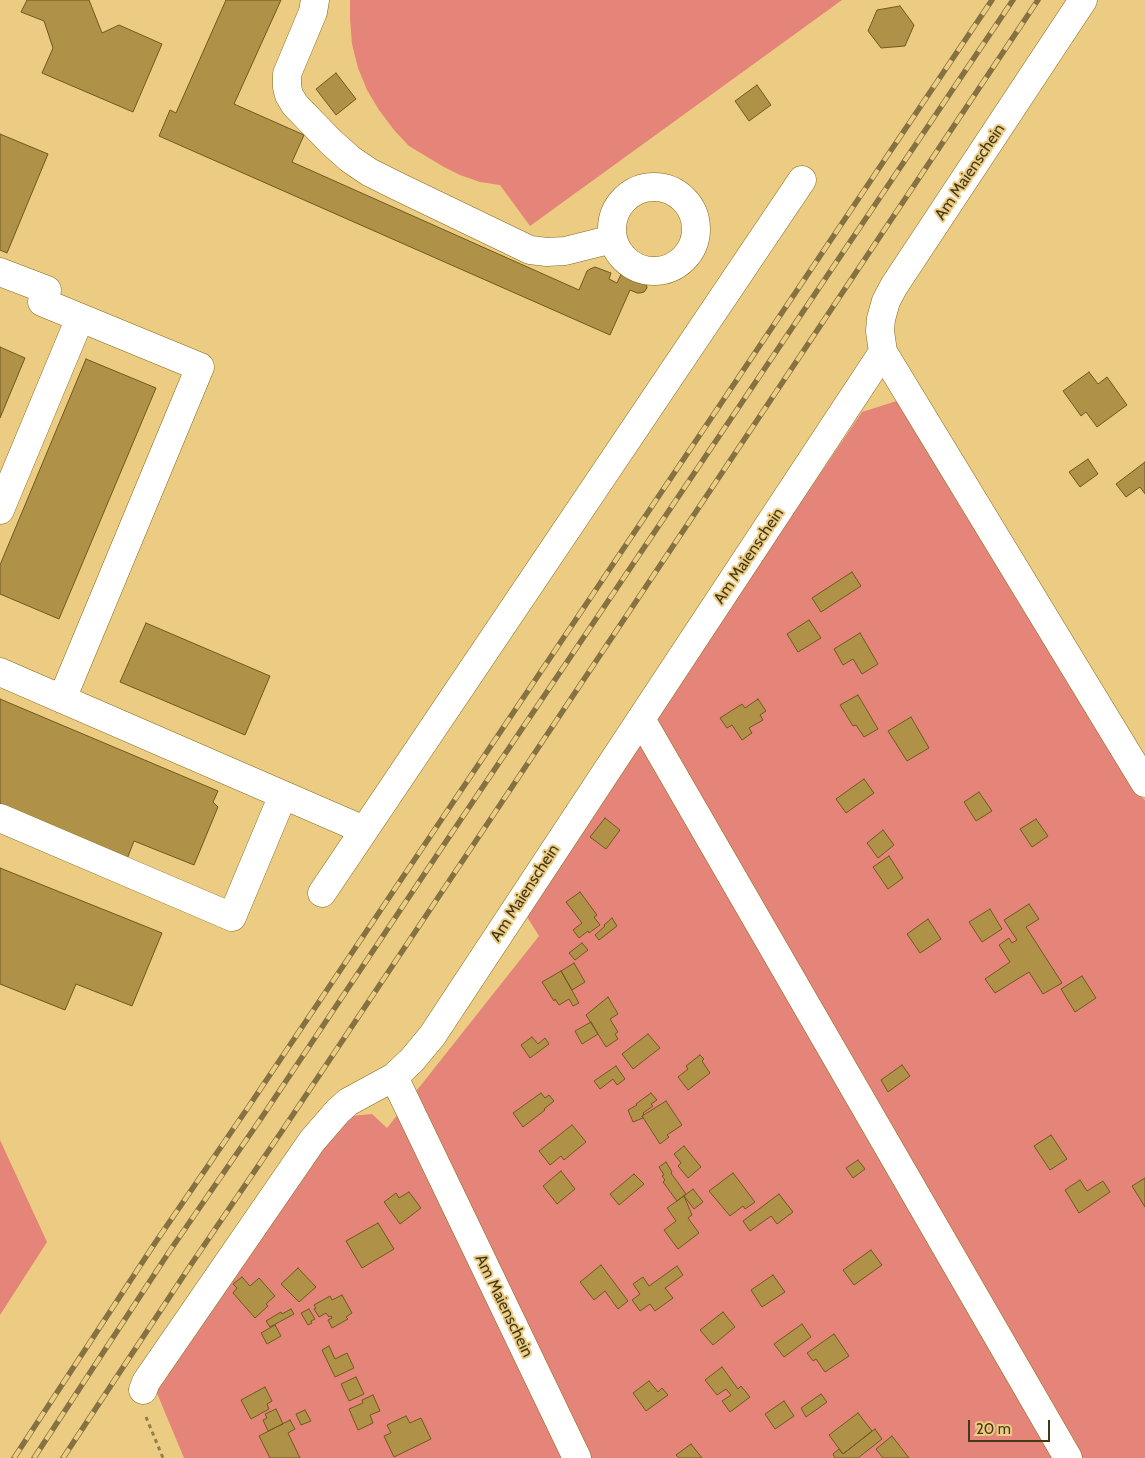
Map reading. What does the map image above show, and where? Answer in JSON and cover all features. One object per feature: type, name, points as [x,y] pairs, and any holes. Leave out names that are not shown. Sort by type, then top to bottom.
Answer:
[{"type":"street","points":[[315,0],[313,12],[287,74],[287,87],[295,105],[350,159],[397,186],[530,250],[547,252],[564,250],[613,239]]},
{"type":"street","name":"Am Maienschein","points":[[1084,0],[894,286],[886,301],[880,331],[883,352],[1145,783]]},
{"type":"street","points":[[322,893],[802,180]]},
{"type":"street","points":[[0,272],[47,290],[42,302],[200,367],[62,699]]},
{"type":"street","points":[[0,510],[80,318]]},
{"type":"street","name":"Am Maienschein","points":[[577,1458],[394,1077],[412,1060],[432,1036],[883,352]]},
{"type":"street","points":[[0,672],[364,830]]},
{"type":"street","points":[[641,719],[1068,1458]]},
{"type":"street","points":[[0,818],[232,917],[283,795]]},
{"type":"street","points":[[143,1390],[146,1382],[312,1141],[348,1102],[394,1077]]},
{"type":"path","points":[[143,1390],[142,1405],[163,1458]]},
{"type":"shaded area","points":[[350,0],[842,0],[530,226],[500,185],[480,182],[444,167],[409,146],[394,130],[367,90],[358,68],[352,44]]},
{"type":"shaded area","points":[[906,398],[1139,795],[1145,800],[1145,1458],[184,1458],[154,1386],[341,1117],[372,1114],[387,1128],[539,936],[524,912],[862,412]]},
{"type":"shaded area","points":[[0,1140],[47,1242],[0,1315]]},
{"type":"building","points":[[27,0],[89,0],[102,33],[119,25],[162,44],[133,112],[42,73],[53,48],[44,21],[21,12]]},
{"type":"building","points":[[226,0],[281,0],[234,104],[304,135],[292,162],[579,290],[587,271],[595,267],[611,273],[609,279],[617,283],[623,270],[646,281],[647,288],[644,292],[640,293],[630,290],[610,335],[159,136],[170,110],[176,113]]},
{"type":"building","points":[[900,6],[914,25],[905,46],[881,48],[868,31],[877,10]]},
{"type":"building","points":[[336,73],[356,99],[336,115],[316,89]]},
{"type":"building","points":[[757,85],[771,105],[749,121],[735,101]]},
{"type":"building","points":[[0,134],[48,154],[7,253],[0,250]]},
{"type":"building","points":[[0,347],[25,358],[0,418]]},
{"type":"building","points":[[86,359],[156,388],[59,619],[0,594],[0,565]]},
{"type":"building","points":[[1089,372],[1098,384],[1107,377],[1127,405],[1097,427],[1086,412],[1081,416],[1063,391]]},
{"type":"building","points":[[1088,459],[1098,474],[1080,487],[1069,472]]},
{"type":"building","points":[[1145,462],[1145,494],[1140,487],[1126,497],[1116,484]]},
{"type":"building","points":[[852,572],[861,586],[821,612],[812,598]]},
{"type":"building","points":[[809,620],[821,638],[798,652],[787,634]]},
{"type":"building","points":[[146,623],[270,676],[245,735],[120,682]]},
{"type":"building","points":[[860,633],[878,664],[862,674],[853,659],[843,665],[834,649]]},
{"type":"building","points":[[858,695],[878,729],[864,737],[856,725],[853,726],[840,705]]},
{"type":"building","points":[[0,699],[218,791],[213,802],[218,807],[194,865],[134,841],[127,859],[0,806]]},
{"type":"building","points":[[758,699],[766,711],[760,715],[763,720],[749,728],[752,733],[742,740],[732,725],[727,728],[720,718],[742,704],[745,708]]},
{"type":"building","points":[[911,717],[929,748],[907,761],[888,731]]},
{"type":"building","points":[[864,779],[874,793],[846,813],[836,799]]},
{"type":"building","points":[[979,792],[992,811],[976,821],[964,802]]},
{"type":"building","points":[[605,818],[620,830],[606,849],[590,837]]},
{"type":"building","points":[[1036,819],[1048,836],[1032,847],[1020,829]]},
{"type":"building","points":[[883,830],[894,845],[878,858],[867,843]]},
{"type":"building","points":[[889,856],[903,878],[888,889],[873,867]]},
{"type":"building","points":[[0,868],[162,933],[132,1006],[76,984],[65,1010],[0,984]]},
{"type":"building","points":[[580,892],[597,915],[594,917],[600,925],[579,938],[573,930],[582,923],[566,902]]},
{"type":"building","points":[[1029,904],[1039,919],[1026,927],[1062,983],[1043,994],[1029,972],[995,993],[985,979],[1010,962],[999,945],[1009,938],[1012,943],[1017,940],[1004,920]]},
{"type":"building","points":[[990,909],[1002,929],[982,942],[969,922]]},
{"type":"building","points":[[612,918],[617,926],[599,940],[595,935]]},
{"type":"building","points":[[928,919],[941,939],[920,953],[907,934]]},
{"type":"building","points":[[582,943],[588,950],[575,960],[569,953]]},
{"type":"building","points":[[574,963],[585,982],[572,990],[561,971]]},
{"type":"building","points":[[561,971],[579,1003],[573,1006],[569,999],[559,1005],[555,999],[554,1001],[542,982]]},
{"type":"building","points":[[1082,976],[1096,998],[1075,1012],[1061,989]]},
{"type":"building","points":[[608,997],[618,1014],[610,1019],[618,1032],[615,1034],[618,1039],[606,1047],[586,1015]]},
{"type":"building","points":[[591,1022],[598,1034],[582,1044],[575,1031]]},
{"type":"building","points":[[648,1034],[660,1048],[633,1069],[622,1054]]},
{"type":"building","points":[[532,1037],[538,1044],[545,1038],[549,1044],[530,1058],[521,1045]]},
{"type":"building","points":[[700,1055],[704,1059],[702,1061],[710,1073],[688,1090],[678,1077],[688,1069],[686,1066]]},
{"type":"building","points":[[902,1065],[910,1076],[888,1092],[881,1080]]},
{"type":"building","points":[[616,1066],[625,1079],[617,1085],[613,1079],[600,1089],[594,1081]]},
{"type":"building","points":[[541,1093],[545,1098],[549,1095],[554,1101],[523,1127],[513,1113]]},
{"type":"building","points":[[651,1093],[657,1100],[651,1104],[653,1106],[643,1113],[643,1118],[633,1122],[628,1110]]},
{"type":"building","points":[[666,1101],[682,1125],[667,1135],[669,1137],[660,1144],[642,1116]]},
{"type":"building","points":[[572,1125],[586,1142],[564,1160],[561,1156],[550,1165],[539,1151]]},
{"type":"building","points":[[1051,1135],[1067,1159],[1050,1170],[1034,1146]]},
{"type":"building","points":[[684,1146],[701,1167],[688,1178],[678,1166],[681,1163],[674,1154]]},
{"type":"building","points":[[858,1160],[865,1169],[853,1178],[846,1168]]},
{"type":"building","points":[[666,1162],[671,1173],[686,1194],[677,1201],[663,1182],[665,1180],[662,1176],[664,1175],[659,1167]]},
{"type":"building","points":[[561,1171],[575,1189],[557,1204],[543,1186]]},
{"type":"building","points":[[733,1173],[755,1202],[745,1209],[743,1206],[730,1216],[709,1191]]},
{"type":"building","points":[[634,1174],[644,1184],[619,1205],[610,1194]]},
{"type":"building","points":[[1145,1178],[1145,1207],[1132,1186]]},
{"type":"building","points":[[1080,1180],[1087,1191],[1103,1181],[1110,1192],[1079,1213],[1065,1190]]},
{"type":"building","points":[[693,1189],[703,1202],[694,1209],[684,1196]]},
{"type":"building","points":[[409,1192],[421,1208],[400,1224],[384,1202],[396,1193],[399,1198]]},
{"type":"building","points":[[779,1194],[793,1212],[777,1224],[771,1216],[750,1231],[743,1221]]},
{"type":"building","points":[[684,1196],[692,1215],[688,1218],[699,1233],[678,1249],[664,1230],[676,1221],[667,1208]]},
{"type":"building","points":[[378,1223],[394,1249],[362,1268],[346,1241]]},
{"type":"building","points":[[871,1250],[882,1265],[854,1285],[843,1270]]},
{"type":"building","points":[[601,1265],[628,1301],[618,1309],[605,1291],[594,1300],[580,1282]]},
{"type":"building","points":[[677,1266],[683,1275],[665,1288],[673,1298],[655,1311],[650,1304],[640,1311],[632,1300],[640,1294],[633,1284],[643,1277],[649,1286]]},
{"type":"building","points":[[298,1268],[316,1287],[299,1302],[281,1284]]},
{"type":"building","points":[[773,1275],[785,1292],[762,1307],[751,1290]]},
{"type":"building","points":[[242,1277],[250,1286],[259,1278],[275,1296],[266,1304],[268,1306],[255,1318],[233,1293],[237,1288],[233,1284]]},
{"type":"building","points":[[342,1295],[352,1313],[346,1317],[348,1319],[332,1328],[328,1320],[332,1318],[331,1316],[329,1317],[326,1313],[319,1317],[314,1309],[316,1308],[314,1305],[330,1296],[332,1300]]},
{"type":"building","points":[[291,1309],[294,1314],[270,1327],[266,1321],[281,1312],[282,1314]]},
{"type":"building","points":[[309,1309],[315,1319],[308,1325],[301,1313]]},
{"type":"building","points":[[723,1312],[735,1327],[713,1345],[700,1330]]},
{"type":"building","points":[[802,1324],[811,1337],[784,1357],[774,1344]]},
{"type":"building","points":[[275,1325],[281,1336],[267,1344],[261,1333]]},
{"type":"building","points":[[834,1334],[849,1356],[825,1372],[816,1359],[813,1361],[807,1353]]},
{"type":"building","points":[[329,1346],[335,1359],[347,1353],[354,1368],[335,1377],[322,1350]]},
{"type":"building","points":[[722,1367],[738,1389],[741,1386],[750,1397],[730,1412],[722,1401],[731,1395],[726,1389],[717,1395],[705,1380]]},
{"type":"building","points":[[356,1377],[364,1394],[349,1401],[341,1384]]},
{"type":"building","points":[[649,1381],[658,1392],[662,1388],[668,1395],[646,1411],[633,1393]]},
{"type":"building","points":[[265,1387],[272,1401],[267,1404],[269,1409],[251,1419],[241,1400]]},
{"type":"building","points":[[821,1394],[827,1402],[806,1417],[801,1408]]},
{"type":"building","points":[[373,1395],[380,1411],[370,1415],[373,1423],[358,1430],[349,1409],[363,1403],[362,1400]]},
{"type":"building","points":[[784,1401],[794,1416],[775,1429],[765,1414]]},
{"type":"building","points":[[276,1409],[283,1424],[268,1431],[263,1420],[267,1418],[265,1414]]},
{"type":"building","points":[[305,1410],[311,1421],[301,1425],[296,1414]]},
{"type":"building","points":[[858,1413],[872,1431],[843,1454],[829,1435]]},
{"type":"building","points":[[406,1416],[410,1423],[421,1418],[431,1439],[394,1457],[384,1436],[391,1433],[387,1425]]},
{"type":"building","points":[[290,1420],[295,1429],[288,1433],[300,1458],[270,1458],[259,1436]]},
{"type":"building","points":[[875,1429],[882,1439],[858,1458],[835,1458],[833,1454],[839,1449],[843,1454]]},
{"type":"building","points":[[892,1436],[909,1458],[883,1458],[876,1449]]},
{"type":"building","points":[[691,1444],[702,1458],[679,1458],[676,1455]]},
{"type":"railway","points":[[14,1458],[155,1243],[992,0]]},
{"type":"railway","points":[[34,1458],[169,1252],[262,1117],[1013,0]]},
{"type":"railway","points":[[63,1458],[1038,0]]}]
